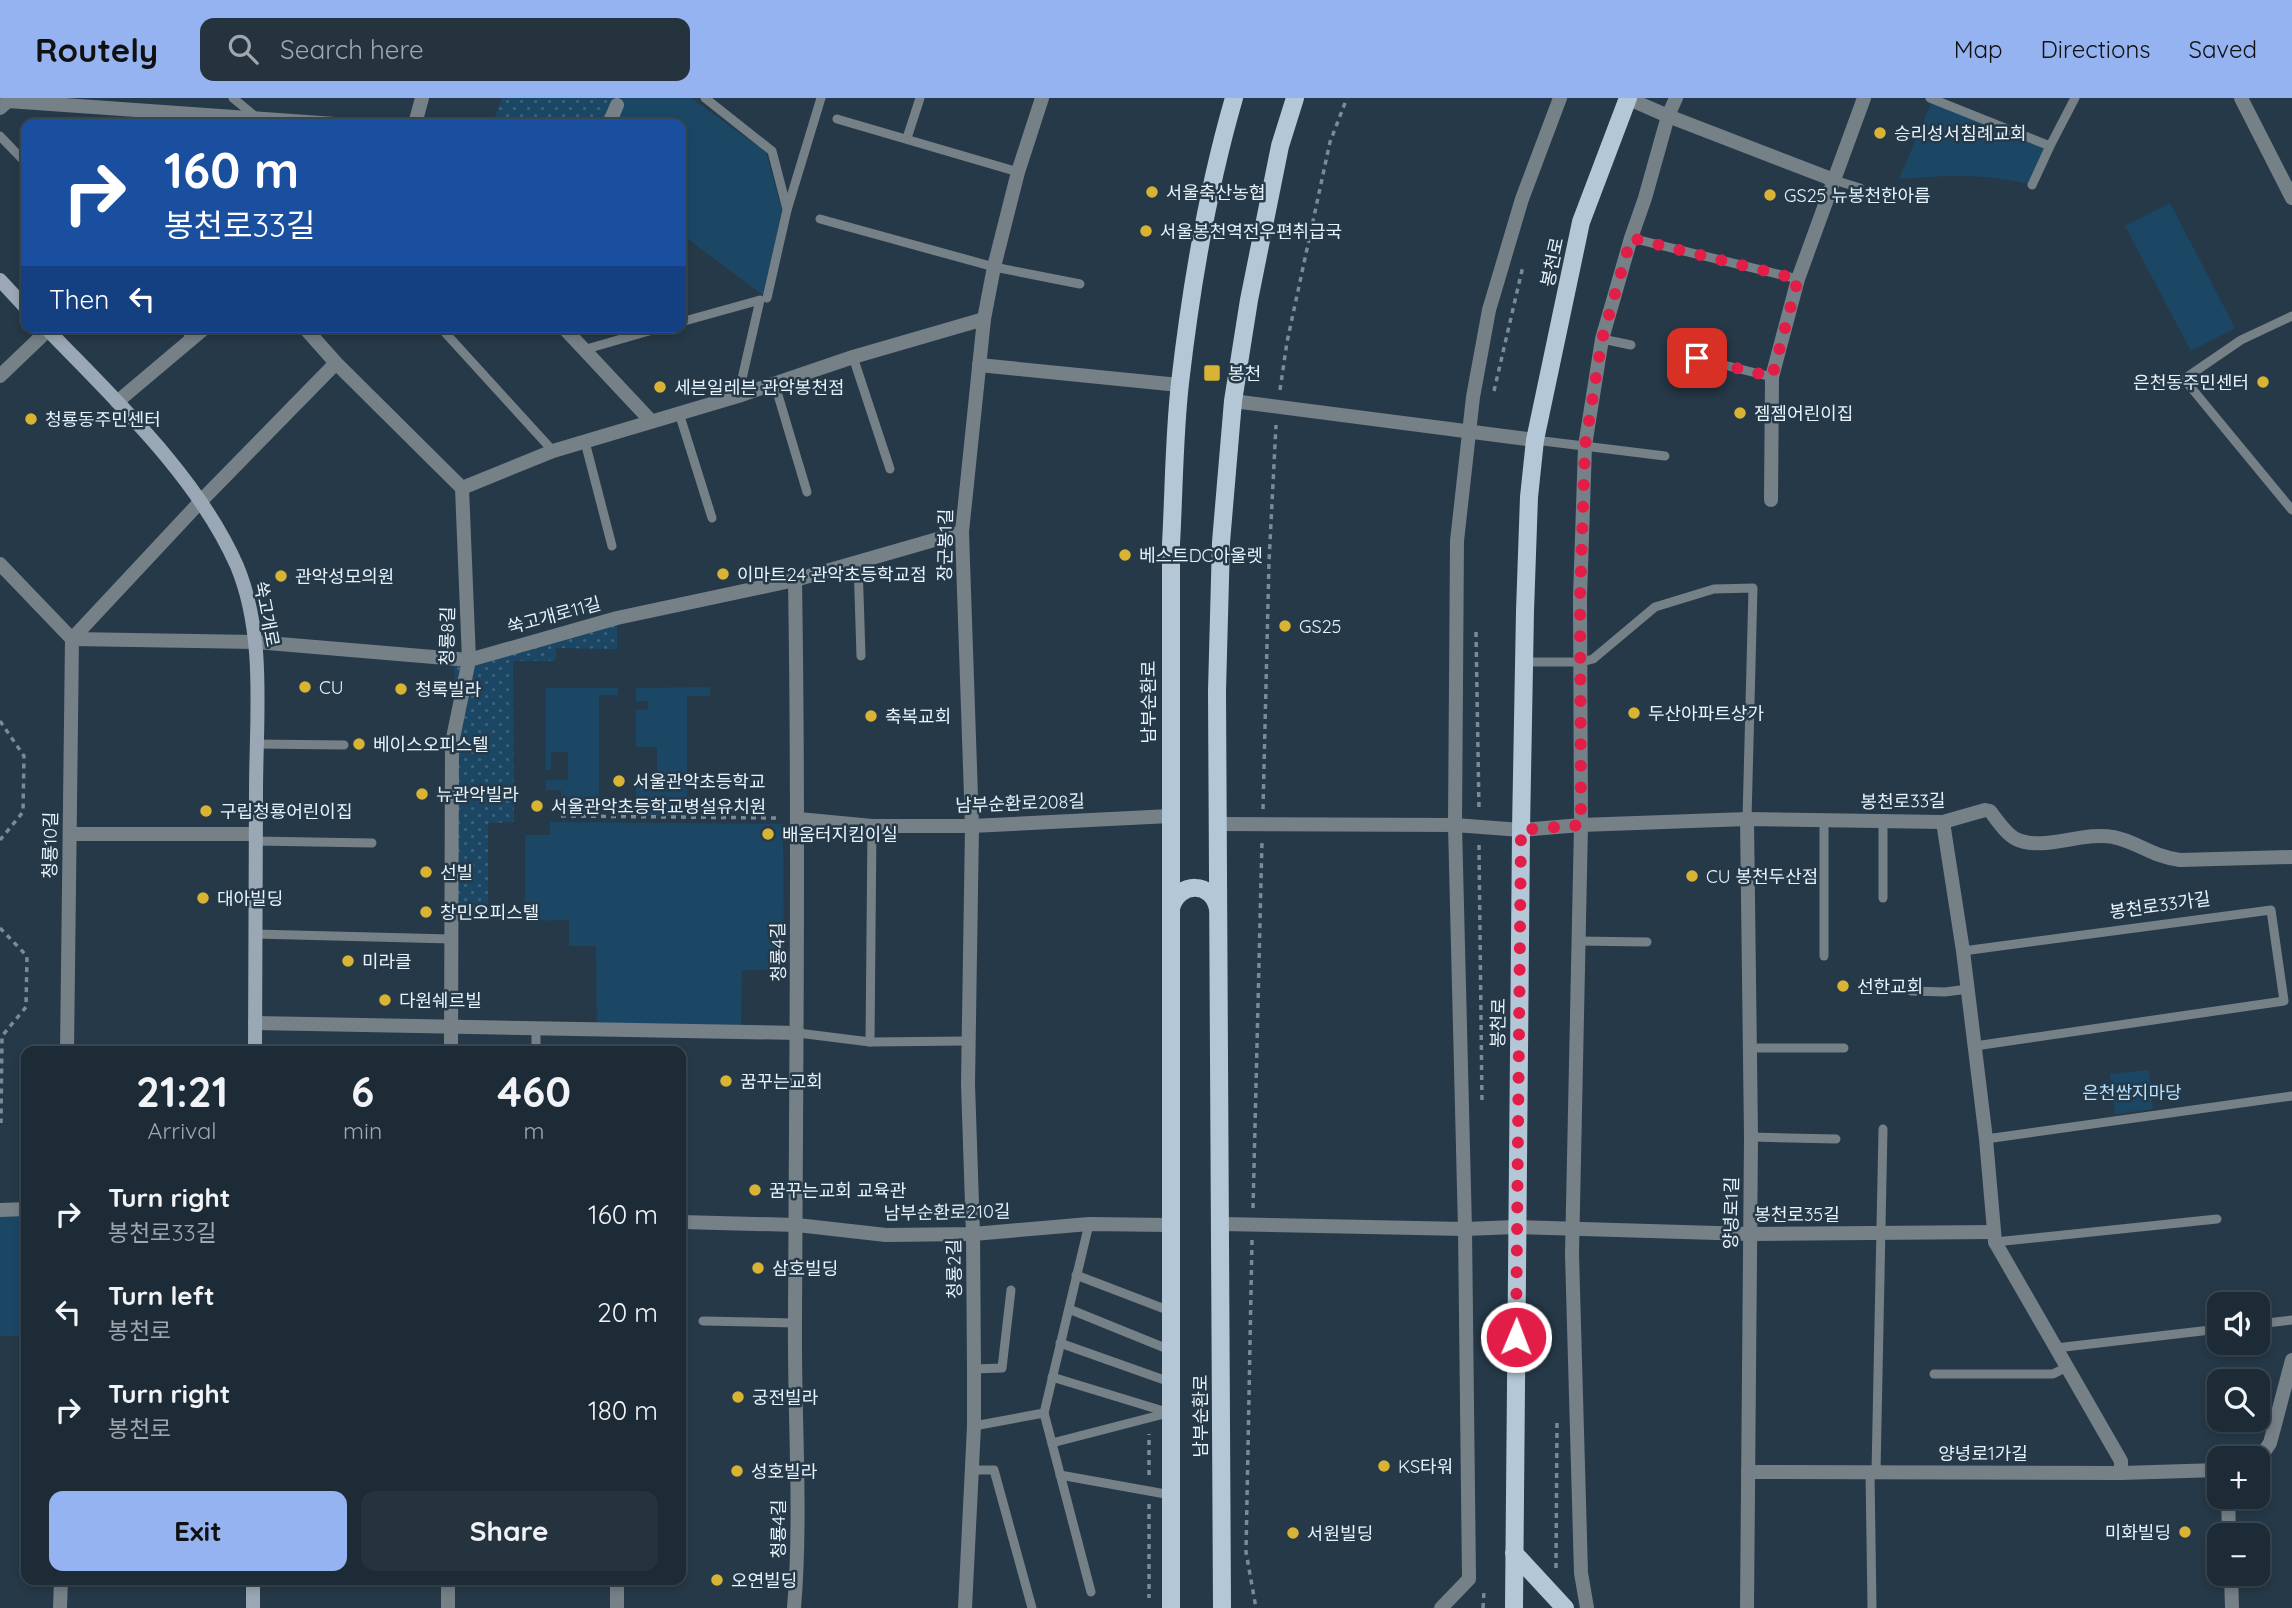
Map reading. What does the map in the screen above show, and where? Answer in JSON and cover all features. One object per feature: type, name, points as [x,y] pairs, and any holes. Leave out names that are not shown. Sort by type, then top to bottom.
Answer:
[{"type":"main road","name":"남부순환로","points":[[1171,1608],[1171,544],[1179,385],[1192,290],[1209,197],[1234,98]]},
{"type":"main road","name":"남부순환로","points":[[1222,1608],[1217,691],[1221,542],[1233,401],[1249,300],[1280,146],[1295,98]]},
{"type":"main road","name":"봉천로","points":[[1514,1608],[1521,830],[1530,497],[1535,440],[1581,222],[1628,98]]},
{"type":"main road","points":[[0,280],[21,302]]},
{"type":"main road","name":"쑥고개로","points":[[51,333],[160,449],[222,535],[238,568],[256,642],[255,1046]]},
{"type":"main road","points":[[1170,908],[1178,894],[1192,887],[1208,891],[1218,904],[1219,912]]},
{"type":"main road","points":[[1514,1553],[1565,1608]]},
{"type":"main road","points":[[253,1585],[253,1608]]},
{"type":"street","points":[[416,119],[422,98]]},
{"type":"street","name":"장군봉1길","points":[[972,825],[962,532],[984,319],[1018,172],[1042,98]]},
{"type":"street","points":[[1441,1608],[1469,1579],[1465,1229],[1455,825],[1457,541],[1473,397],[1489,310],[1522,199],[1560,98]]},
{"type":"street","points":[[1628,98],[1834,180]]},
{"type":"street","points":[[1587,1608],[1581,1573],[1573,1230],[1587,660],[1580,597],[1585,446],[1602,339],[1668,116],[1676,98]]},
{"type":"street","points":[[1771,500],[1772,377],[1798,279],[1864,98]]},
{"type":"street","points":[[2241,98],[2292,198]]},
{"type":"street","points":[[0,108],[8,101],[79,102],[257,119]]},
{"type":"street","points":[[611,119],[617,105]]},
{"type":"street","points":[[309,333],[462,488],[553,451],[984,319]]},
{"type":"street","name":"쑥고개로","points":[[0,376],[41,333]]},
{"type":"street","points":[[117,402],[188,333]]},
{"type":"street","points":[[568,333],[651,421]]},
{"type":"street","points":[[0,565],[72,639],[200,502],[336,363]]},
{"type":"street","points":[[979,365],[1179,385]]},
{"type":"street","points":[[1233,401],[1535,440]]},
{"type":"street","name":"청룡8길","points":[[450,1046],[452,743],[469,660],[462,488]]},
{"type":"street","name":"쑥고개로11길","points":[[72,639],[256,642],[469,660],[617,618],[795,580],[962,532]]},
{"type":"street","name":"청룡4길","points":[[794,1608],[799,1556],[795,1323],[799,819],[795,580]]},
{"type":"street","name":"청룡10길","points":[[67,1046],[72,639]]},
{"type":"street","name":"봉천로33길","points":[[1521,830],[1747,819],[1943,822],[1985,810],[1990,811],[2014,838],[2031,843],[2113,837],[2164,858],[2180,860],[2292,857]]},
{"type":"street","name":"남부순환로208길","points":[[799,819],[872,826],[972,825],[1170,816]]},
{"type":"street","name":"양녕로1길","points":[[1747,819],[1751,1137],[1747,1608]]},
{"type":"street","points":[[1943,822],[1968,989],[1995,1237],[2121,1461],[2121,1473]]},
{"type":"street","points":[[1219,824],[1455,825],[1521,830]]},
{"type":"street","name":"청룡2길","points":[[965,1608],[974,1426],[968,1041],[972,825]]},
{"type":"street","points":[[70,834],[255,837]]},
{"type":"street","points":[[255,1023],[798,1033]]},
{"type":"street","points":[[0,1210],[21,1209]]},
{"type":"street","name":"남부순환로210길","points":[[686,1222],[797,1225],[886,1235],[973,1234],[1088,1224],[1170,1225]]},
{"type":"street","points":[[1221,1224],[1465,1229],[1516,1227]]},
{"type":"street","name":"봉천로35길","points":[[1516,1227],[1750,1234],[1881,1233],[1995,1237]]},
{"type":"street","points":[[2268,1446],[2292,1360]]},
{"type":"street","name":"양녕로1가길","points":[[1748,1472],[2121,1473],[2207,1470]]},
{"type":"street","points":[[60,1608],[61,1585]]},
{"type":"street","points":[[448,1585],[448,1608]]},
{"type":"street","points":[[617,1585],[617,1608]]},
{"type":"street","points":[[2231,1586],[2232,1608]]},
{"type":"lane","points":[[233,98],[257,119]]},
{"type":"lane","points":[[705,98],[772,151],[788,210]]},
{"type":"lane","points":[[767,298],[788,210],[821,98]]},
{"type":"lane","points":[[907,138],[920,98]]},
{"type":"lane","points":[[1930,98],[2050,146]]},
{"type":"lane","points":[[2032,185],[2075,98]]},
{"type":"lane","points":[[838,119],[1018,172]]},
{"type":"lane","points":[[0,136],[21,158]]},
{"type":"lane","points":[[1834,180],[1860,188]]},
{"type":"lane","points":[[820,219],[994,267],[1080,285]]},
{"type":"lane","points":[[1631,238],[1798,279]]},
{"type":"lane","points":[[686,321],[760,300],[738,396]]},
{"type":"lane","points":[[2292,316],[2241,340],[2184,379],[2292,510]]},
{"type":"lane","points":[[445,333],[553,451]]},
{"type":"lane","points":[[583,350],[642,333]]},
{"type":"lane","points":[[1602,339],[1631,345]]},
{"type":"lane","points":[[1672,352],[1772,377]]},
{"type":"lane","points":[[853,358],[890,469]]},
{"type":"lane","points":[[775,385],[807,492]]},
{"type":"lane","points":[[679,412],[712,518]]},
{"type":"lane","points":[[1535,440],[1665,456]]},
{"type":"lane","points":[[584,442],[612,546]]},
{"type":"lane","points":[[859,562],[861,656]]},
{"type":"lane","points":[[1525,663],[1587,660],[1655,607],[1713,589],[1753,588],[1747,819]]},
{"type":"lane","points":[[256,744],[344,745]]},
{"type":"lane","points":[[1824,821],[1824,956]]},
{"type":"lane","points":[[1882,822],[1883,898]]},
{"type":"lane","points":[[870,1042],[872,826]]},
{"type":"lane","points":[[255,837],[372,844]]},
{"type":"lane","name":"봉천로33가길","points":[[1963,951],[2271,910],[2288,1001],[1975,1045]]},
{"type":"lane","points":[[255,934],[451,939]]},
{"type":"lane","points":[[1578,941],[1647,942]]},
{"type":"lane","points":[[1911,991],[1945,992],[1968,989]]},
{"type":"lane","points":[[536,1027],[536,1046]]},
{"type":"lane","points":[[798,1033],[870,1042],[968,1041]]},
{"type":"lane","points":[[1749,1048],[1844,1048]]},
{"type":"lane","points":[[1986,1139],[2292,1096]]},
{"type":"lane","points":[[1872,1608],[1882,1129]]},
{"type":"lane","points":[[1751,1137],[1836,1139]]},
{"type":"lane","points":[[1995,1237],[2217,1219]]},
{"type":"lane","points":[[1088,1224],[1044,1413],[1091,1592]]},
{"type":"lane","points":[[1076,1275],[1170,1311]]},
{"type":"lane","points":[[974,1370],[1002,1368],[1011,1290]]},
{"type":"lane","points":[[1069,1308],[1170,1350]]},
{"type":"lane","points":[[2270,1323],[2292,1320]]},
{"type":"lane","points":[[703,1321],[795,1323]]},
{"type":"lane","points":[[2056,1348],[2207,1330]]},
{"type":"lane","name":"남부순환로","points":[[1060,1343],[1170,1382]]},
{"type":"lane","points":[[1934,1374],[2053,1374],[2067,1367]]},
{"type":"lane","points":[[1052,1377],[1170,1413]]},
{"type":"lane","points":[[974,1426],[1044,1413]]},
{"type":"lane","name":"남부순환로","points":[[1052,1443],[1170,1413]]},
{"type":"lane","points":[[972,1470],[994,1470],[1032,1608]]},
{"type":"lane","points":[[1060,1475],[1171,1495]]},
{"type":"path","points":[[1256,1608],[1246,1552],[1269,562],[1277,406],[1287,342],[1330,142],[1347,98]]},
{"type":"path","points":[[0,721],[24,756],[23,812],[0,840]]},
{"type":"path","points":[[561,816],[799,819]]},
{"type":"path","points":[[0,928],[27,956],[26,1007],[1,1036],[1,1123]]},
{"type":"green space","points":[[502,98],[620,98],[611,119],[495,119]]},
{"type":"green space","points":[[622,98],[691,98],[766,152],[782,210],[767,298],[686,238],[686,119],[612,119]]},
{"type":"green space","points":[[1933,99],[2050,146],[2032,185],[1999,178],[1966,176],[1899,179]]},
{"type":"green space","points":[[2170,203],[2235,328],[2191,351],[2125,226]]},
{"type":"green space","points":[[617,624],[617,649],[556,648],[555,661],[513,661],[514,822],[488,823],[488,920],[452,920],[456,745],[454,664]]},
{"type":"green space","points":[[710,687],[710,696],[687,696],[687,816],[636,816],[636,778],[657,778],[657,747],[636,747],[636,710],[648,709],[648,701],[636,701],[636,688]]},
{"type":"green space","points":[[546,688],[618,688],[618,695],[599,695],[599,816],[561,816],[561,790],[546,790],[546,780],[568,780],[568,752],[551,752],[551,770],[546,770]]},
{"type":"green space","points":[[550,822],[783,824],[784,970],[742,970],[741,1029],[597,1027],[596,946],[569,946],[569,920],[525,921],[525,835],[550,835]]},
{"type":"green space","name":"은천쌈지마당","points":[[2149,1070],[2153,1109],[2115,1114],[2110,1074]]},
{"type":"green space","points":[[21,1205],[21,1336],[0,1336],[0,1207]]},
{"type":"place","name":"승리성서침례교회","points":[[1880,133]]},
{"type":"place","name":"서울축산농협","points":[[1152,192]]},
{"type":"place","name":"GS25 뉴봉천한아름","points":[[1770,195]]},
{"type":"place","name":"서울봉천역전우편취급국","points":[[1146,231]]},
{"type":"place","name":"봉천","points":[[1212,373]]},
{"type":"place","name":"은천동주민센터","points":[[2263,382]]},
{"type":"place","name":"세븐일레븐 관악봉천점","points":[[660,387]]},
{"type":"place","name":"젬젬어린이집","points":[[1740,413]]},
{"type":"place","name":"청룡동주민센터","points":[[31,419]]},
{"type":"place","name":"베스트DC아울렛","points":[[1125,555]]},
{"type":"place","name":"이마트24 관악초등학교점","points":[[723,574]]},
{"type":"place","name":"관악성모의원","points":[[281,576]]},
{"type":"place","name":"GS25","points":[[1285,626]]},
{"type":"place","name":"CU","points":[[305,687]]},
{"type":"place","name":"청록빌라","points":[[401,689]]},
{"type":"place","name":"두산아파트상가","points":[[1634,713]]},
{"type":"place","name":"축복교회","points":[[871,716]]},
{"type":"place","name":"베이스오피스텔","points":[[359,744]]},
{"type":"place","name":"서울관악초등학교","points":[[619,781]]},
{"type":"place","name":"뉴관악빌라","points":[[422,794]]},
{"type":"place","name":"서울관악초등학교병설유치원","points":[[537,806]]},
{"type":"place","name":"구립청룡어린이집","points":[[206,811]]},
{"type":"place","name":"배움터지킴이실","points":[[768,834]]},
{"type":"place","name":"선빌","points":[[426,872]]},
{"type":"place","name":"CU 봉천두산점","points":[[1692,876]]},
{"type":"place","name":"대아빌딩","points":[[203,898]]},
{"type":"place","name":"창민오피스텔","points":[[426,912]]},
{"type":"place","name":"미라클","points":[[348,961]]},
{"type":"place","name":"선한교회","points":[[1843,986]]},
{"type":"place","name":"다원쉐르빌","points":[[385,1000]]},
{"type":"place","name":"꿈꾸는교회","points":[[726,1081]]},
{"type":"place","name":"꿈꾸는교회 교육관","points":[[755,1190]]},
{"type":"place","name":"삼호빌딩","points":[[758,1268]]},
{"type":"place","name":"궁전빌라","points":[[738,1397]]},
{"type":"place","name":"KS타워","points":[[1384,1466]]},
{"type":"place","name":"성호빌라","points":[[737,1471]]},
{"type":"place","name":"미화빌딩","points":[[2185,1532]]},
{"type":"place","name":"서원빌딩","points":[[1293,1533]]},
{"type":"place","name":"오연빌딩","points":[[717,1580]]},
{"type":"route","points":[[1516,1337],[1521,830],[1581,825],[1580,597],[1585,446],[1602,339],[1631,238],[1798,279],[1772,377],[1697,358]]}]
